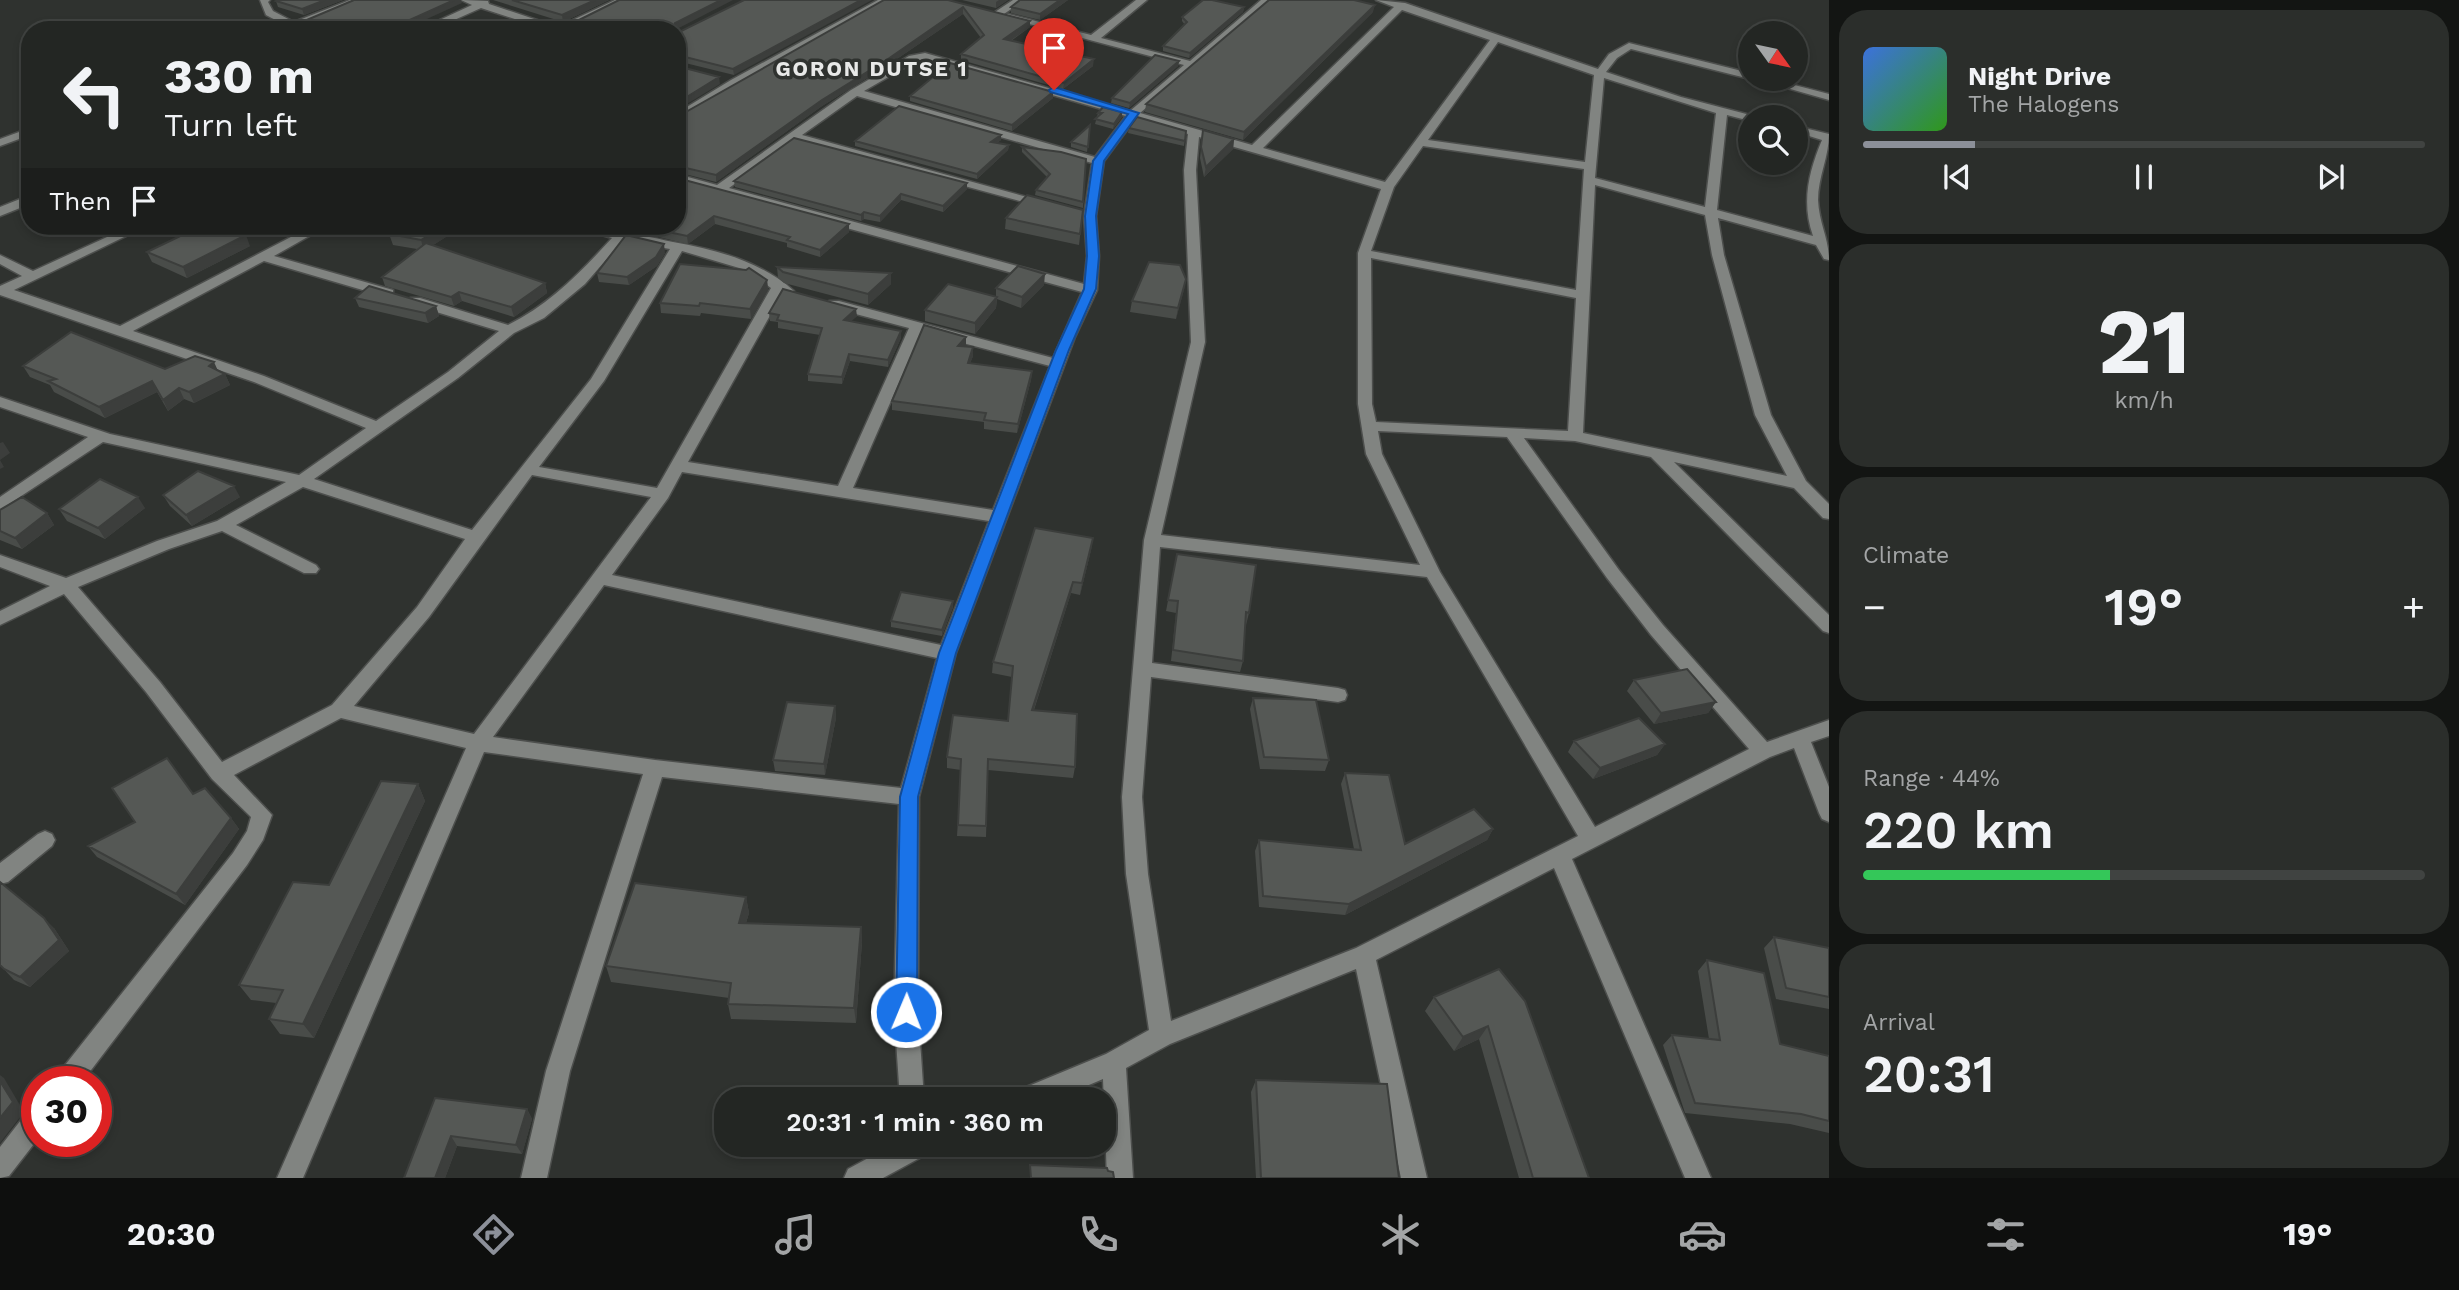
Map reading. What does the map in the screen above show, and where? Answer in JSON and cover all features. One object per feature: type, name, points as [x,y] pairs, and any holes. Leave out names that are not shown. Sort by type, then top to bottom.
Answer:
[{"type":"street","points":[[265,0],[263,2],[269,13],[285,21]]},
{"type":"street","points":[[304,21],[359,0]]},
{"type":"street","points":[[466,0],[531,21]]},
{"type":"street","points":[[444,21],[491,0]]},
{"type":"street","points":[[578,21],[623,0]]},
{"type":"street","points":[[686,111],[729,80],[885,0]]},
{"type":"street","points":[[998,14],[1019,0]]},
{"type":"street","points":[[1093,39],[1142,0]]},
{"type":"street","points":[[911,1087],[906,1012],[909,797],[947,653],[1057,364],[1090,289],[1093,256],[1084,214],[1098,161],[1134,113],[1266,0]]},
{"type":"street","points":[[1381,0],[1497,37],[1599,74],[1738,115]]},
{"type":"street","points":[[1255,149],[1402,5]]},
{"type":"street","points":[[986,11],[1191,64]]},
{"type":"street","points":[[1497,37],[1423,143],[1388,187],[1364,253],[1365,404],[1374,454],[1432,572],[1590,838]]},
{"type":"street","points":[[1575,436],[1589,180],[1599,74],[1613,56],[1629,46],[1738,73]]},
{"type":"street","points":[[720,190],[855,92],[913,58],[925,55],[1388,187]]},
{"type":"street","points":[[1806,91],[1829,97]]},
{"type":"street","points":[[855,92],[1098,161]]},
{"type":"street","points":[[1722,112],[1712,212],[1718,255],[1763,415],[1799,484],[1829,514]]},
{"type":"street","points":[[1162,1036],[1137,874],[1132,797],[1152,540],[1198,342],[1190,170],[1194,131]]},
{"type":"street","points":[[1808,133],[1829,137],[1811,186],[1829,256]]},
{"type":"street","points":[[0,143],[21,135]]},
{"type":"street","points":[[793,136],[1064,209]]},
{"type":"street","points":[[1423,143],[1590,166]]},
{"type":"street","points":[[1589,180],[1824,242]]},
{"type":"street","points":[[686,181],[1090,289]]},
{"type":"street","points":[[0,212],[21,203]]},
{"type":"street","points":[[1,291],[122,235]]},
{"type":"street","points":[[122,331],[303,235]]},
{"type":"street","points":[[616,235],[736,261],[755,269],[778,288],[1057,364]]},
{"type":"street","points":[[0,619],[66,586],[163,545],[223,524],[301,481],[453,375],[509,330],[539,315],[570,290],[620,236]]},
{"type":"street","points":[[219,773],[339,710],[423,612],[476,537],[597,381],[678,247]]},
{"type":"street","points":[[1364,253],[1583,295]]},
{"type":"street","points":[[261,256],[509,330]]},
{"type":"street","points":[[0,259],[33,276]]},
{"type":"street","points":[[290,1178],[478,743],[662,495],[778,288]]},
{"type":"street","points":[[1,291],[259,379],[377,427]]},
{"type":"street","points":[[843,493],[917,326]]},
{"type":"street","points":[[0,402],[25,413],[102,435],[301,481],[476,537]]},
{"type":"street","points":[[1369,426],[1575,436],[1799,484]]},
{"type":"street","points":[[1512,433],[1642,611],[1763,751]]},
{"type":"street","points":[[0,505],[102,435]]},
{"type":"street","points":[[1656,453],[1829,626]]},
{"type":"street","points":[[678,466],[1000,517]]},
{"type":"street","points":[[530,470],[662,495]]},
{"type":"street","points":[[223,524],[310,569]]},
{"type":"street","points":[[1152,540],[1432,572]]},
{"type":"street","points":[[0,561],[66,586],[153,687],[219,773],[262,815],[256,834],[240,859],[79,1066]]},
{"type":"street","points":[[599,578],[947,653]]},
{"type":"street","points":[[1141,670],[1338,695]]},
{"type":"street","points":[[339,710],[478,743],[655,768],[909,797]]},
{"type":"street","points":[[1056,1087],[1114,1062],[1162,1036],[1364,955],[1763,751],[1829,728]]},
{"type":"street","points":[[1800,738],[1829,813]]},
{"type":"street","points":[[534,1178],[558,1070],[655,768]]},
{"type":"street","points":[[0,875],[45,840]]},
{"type":"street","points":[[1560,856],[1698,1178]]},
{"type":"street","points":[[1364,955],[1414,1178]]},
{"type":"street","points":[[1114,1062],[1120,1178]]},
{"type":"street","points":[[0,1167],[21,1140]]},
{"type":"street","points":[[857,1178],[895,1157]]},
{"type":"building","points":[[325,0],[302,9],[276,1]]},
{"type":"building","points":[[354,0],[454,0],[407,21],[304,21]]},
{"type":"building","points":[[512,0],[595,0],[562,15]]},
{"type":"building","points":[[619,0],[721,0],[679,21],[576,21]]},
{"type":"building","points":[[744,0],[861,0],[733,69],[686,57],[686,29]]},
{"type":"building","points":[[884,0],[948,0],[1030,21],[1004,39],[1094,59],[1064,83],[961,54],[984,35],[963,7],[888,59],[822,100],[716,175],[686,168],[686,112]]},
{"type":"building","points":[[1020,0],[1060,0],[1040,14],[1011,7]]},
{"type":"building","points":[[1203,0],[1244,7],[1190,53],[1163,46],[1187,22],[1182,17]]},
{"type":"building","points":[[1269,0],[1354,0],[1375,5],[1244,132],[1146,104]]},
{"type":"building","points":[[1155,55],[1179,61],[1130,103],[1112,98]]},
{"type":"building","points":[[950,63],[1053,92],[1012,125],[910,96]]},
{"type":"building","points":[[686,68],[719,77],[686,97]]},
{"type":"building","points":[[899,106],[1001,135],[991,142],[1009,145],[977,174],[855,141]]},
{"type":"building","points":[[1103,107],[1122,112],[1114,124],[1095,119],[1102,113],[1098,113]]},
{"type":"building","points":[[1137,117],[1186,131],[1185,141],[1129,128]]},
{"type":"building","points":[[1090,125],[1088,147],[1071,142]]},
{"type":"building","points":[[1203,130],[1234,139],[1206,167],[1201,147]]},
{"type":"building","points":[[794,138],[967,183],[943,206],[901,194],[880,216],[864,212],[861,215],[734,181]]},
{"type":"building","points":[[1022,147],[1061,152],[1086,159],[1083,202],[1036,190],[1050,174]]},
{"type":"building","points":[[686,180],[849,224],[820,250],[787,240],[790,237],[714,216],[687,236],[682,235],[686,235]]},
{"type":"building","points":[[1027,195],[1083,210],[1080,234],[1006,218]]},
{"type":"building","points":[[182,235],[246,235],[183,267],[147,252]]},
{"type":"building","points":[[394,235],[429,235],[421,240]]},
{"type":"building","points":[[626,235],[664,244],[656,257],[627,277],[597,273]]},
{"type":"building","points":[[426,243],[545,283],[511,307],[459,292],[451,297],[382,277]]},
{"type":"building","points":[[1149,262],[1180,265],[1186,279],[1178,308],[1132,301]]},
{"type":"building","points":[[680,264],[746,270],[749,268],[767,280],[750,309],[700,303],[699,306],[660,303]]},
{"type":"building","points":[[1018,266],[1045,274],[1022,297],[996,288]]},
{"type":"building","points":[[777,267],[891,273],[868,294],[783,272]]},
{"type":"building","points":[[948,284],[997,297],[975,323],[925,310]]},
{"type":"building","points":[[369,286],[436,306],[425,313],[355,298]]},
{"type":"building","points":[[783,289],[856,309],[844,320],[901,331],[888,360],[849,354],[842,377],[808,374],[822,328],[777,320],[779,315],[769,313]]},
{"type":"building","points":[[924,325],[966,337],[958,346],[973,347],[968,363],[1032,371],[1018,424],[984,420],[986,413],[892,401]]},
{"type":"building","points":[[71,332],[165,369],[195,356],[214,362],[209,366],[225,374],[189,392],[179,388],[163,400],[152,381],[99,407],[48,381],[56,379],[23,366]]},
{"type":"building","points":[[198,471],[234,486],[186,515],[163,495]]},
{"type":"building","points":[[100,479],[138,497],[98,528],[59,509]]},
{"type":"building","points":[[22,497],[47,513],[15,538],[0,531],[0,510]]},
{"type":"building","points":[[1035,528],[1093,538],[1082,583],[1073,582],[1032,710],[1077,714],[1075,767],[988,759],[986,826],[958,825],[961,759],[947,757],[953,715],[1008,721],[1013,666],[993,662]]},
{"type":"building","points":[[1177,554],[1256,565],[1249,613],[1246,612],[1243,661],[1173,650],[1178,601],[1168,600]]},
{"type":"building","points":[[901,592],[953,601],[942,630],[891,621]]},
{"type":"building","points":[[1687,669],[1716,702],[1661,713],[1634,680]]},
{"type":"building","points":[[1253,698],[1316,700],[1329,760],[1264,757]]},
{"type":"building","points":[[787,702],[835,706],[824,764],[773,760]]},
{"type":"building","points":[[1639,718],[1665,744],[1600,768],[1574,741]]},
{"type":"building","points":[[167,758],[193,794],[205,788],[231,818],[176,894],[88,846],[135,822],[112,788]]},
{"type":"building","points":[[1345,773],[1389,775],[1405,844],[1474,809],[1493,829],[1349,904],[1263,896],[1259,840],[1361,850]]},
{"type":"building","points":[[381,781],[418,784],[303,1024],[269,1019],[283,990],[239,985],[293,882],[329,885]]},
{"type":"building","points":[[0,882],[44,918],[59,940],[20,977],[0,965]]},
{"type":"building","points":[[635,883],[746,897],[739,923],[861,927],[854,1008],[728,1004],[731,983],[606,966]]},
{"type":"building","points":[[1774,937],[1829,948],[1829,997],[1786,988]]},
{"type":"building","points":[[1707,960],[1764,973],[1780,1044],[1829,1056],[1829,1121],[1801,1114],[1695,1103],[1672,1035],[1720,1040]]},
{"type":"building","points":[[1499,969],[1525,1001],[1589,1178],[1533,1178],[1488,1026],[1463,1037],[1434,997]]},
{"type":"building","points":[[1256,1080],[1387,1084],[1399,1178],[1261,1178]]},
{"type":"building","points":[[0,1081],[13,1102],[0,1118]]},
{"type":"building","points":[[435,1098],[527,1109],[516,1145],[451,1136],[435,1178],[404,1178]]},
{"type":"building","points":[[1030,1165],[1107,1168],[1113,1172],[1114,1178],[1031,1178]]},
{"type":"district","name":"GORON DUTSE 1","points":[[872,69]]},
{"type":"route","points":[[906,1012],[909,797],[947,653],[1062,350],[1090,289],[1093,256],[1090,216],[1098,161],[1134,113],[1054,90]]}]
